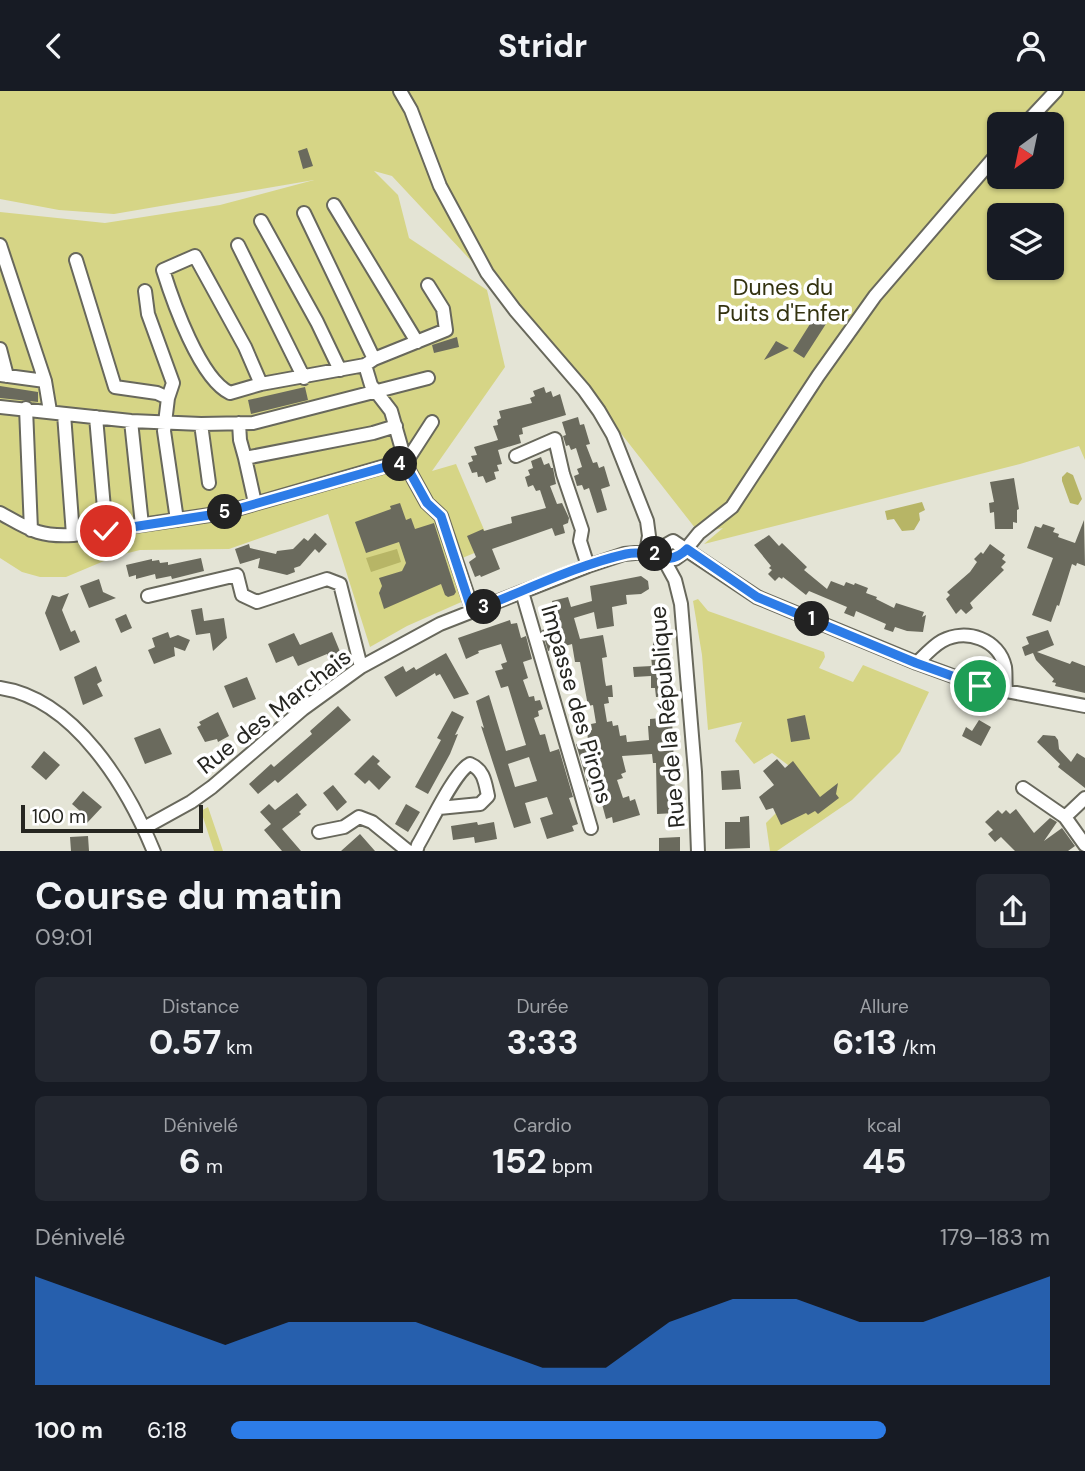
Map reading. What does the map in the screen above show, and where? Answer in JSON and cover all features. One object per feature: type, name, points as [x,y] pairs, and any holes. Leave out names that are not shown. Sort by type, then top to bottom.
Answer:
[{"type":"street","points":[[400,91],[411,110],[440,185],[487,273],[540,341],[584,390],[613,435],[647,521],[649,536],[646,552]]},
{"type":"street","points":[[1036,112],[1056,91]]},
{"type":"street","points":[[684,551],[699,533],[732,507],[818,376],[875,296],[987,166]]},
{"type":"street","points":[[334,205],[417,342]]},
{"type":"street","points":[[304,213],[370,362],[371,385],[391,411],[406,463],[427,503],[441,516],[472,611]]},
{"type":"street","points":[[261,221],[317,322],[340,370]]},
{"type":"street","points":[[0,245],[45,381],[50,411]]},
{"type":"street","points":[[238,246],[304,378]]},
{"type":"street","points":[[261,384],[245,347],[195,256],[163,270],[180,316],[208,373],[220,389],[230,393],[370,362],[446,330],[443,310],[428,285]]},
{"type":"street","points":[[76,260],[115,387],[157,393],[168,398]]},
{"type":"street","points":[[145,291],[148,314],[173,383],[168,398],[164,431],[177,520]]},
{"type":"street","points":[[0,349],[4,376],[45,381]]},
{"type":"street","points":[[0,407],[131,421],[253,423],[428,378]]},
{"type":"street","points":[[26,408],[31,530]]},
{"type":"street","points":[[64,414],[73,535]]},
{"type":"street","points":[[96,417],[106,531]]},
{"type":"street","points":[[131,421],[142,525]]},
{"type":"street","points":[[406,463],[432,422]]},
{"type":"street","points":[[239,423],[240,440],[256,503]]},
{"type":"street","points":[[201,424],[209,483]]},
{"type":"street","points":[[245,458],[396,426]]},
{"type":"street","points":[[516,456],[555,439],[563,474],[582,530],[580,541],[588,566]]},
{"type":"street","points":[[0,513],[31,530],[51,536],[106,531],[223,513],[389,465],[406,463]]},
{"type":"street","points":[[663,558],[666,545],[673,541],[684,551],[757,597],[916,663],[980,686],[1085,706]]},
{"type":"street","name":"Rue de la République","points":[[674,580],[684,551]]},
{"type":"street","name":"Rue des Marchais","points":[[144,828],[212,787],[303,709],[361,667],[440,625],[624,554],[646,552],[663,558]]},
{"type":"street","name":"Rue de la République","points":[[663,558],[674,580],[681,604],[695,772],[698,851]]},
{"type":"street","points":[[148,596],[237,575],[242,595],[257,602],[327,579],[340,584],[361,667]]},
{"type":"street","name":"Impasse des Pirons","points":[[522,592],[591,828]]},
{"type":"street","points":[[916,663],[943,641],[962,636],[981,637],[994,647],[1005,665],[1006,690]]},
{"type":"street","points":[[0,688],[34,699],[66,720],[102,759],[135,807],[154,851]]},
{"type":"street","points":[[1023,788],[1065,817],[1085,845]]},
{"type":"street","points":[[1065,817],[1085,798]]},
{"type":"street","points":[[417,851],[439,808]]},
{"type":"street","points":[[319,832],[344,827],[359,817],[372,822],[408,851]]},
{"type":"green space","name":"Dunes du Puits d'Enfer","points":[[0,91],[1085,91],[1085,460],[1079,446],[1020,464],[704,544],[723,528],[699,533],[562,358],[392,176],[374,171],[398,195],[409,238],[487,290],[505,367],[432,471],[456,464],[491,546],[460,559],[475,596],[407,626],[370,647],[328,514],[229,549],[140,550],[116,556],[66,577],[40,577],[22,572],[0,558],[0,212],[105,223],[220,205],[314,180],[114,214],[59,210],[0,199]]},
{"type":"green space","points":[[698,599],[708,611],[824,652],[825,657],[819,668],[853,682],[863,665],[929,692],[900,752],[852,800],[777,851],[770,851],[766,823],[783,806],[788,765],[772,753],[754,764],[735,741],[742,722],[708,730],[702,655],[693,601]]},
{"type":"green space","points":[[208,807],[223,851],[214,851],[201,811]]},
{"type":"shaded area","points":[[1067,472],[1073,475],[1082,499],[1078,505],[1070,503],[1062,481]]},
{"type":"shaded area","points":[[922,502],[925,510],[919,513],[920,520],[914,530],[902,531],[894,519],[887,520],[885,511]]},
{"type":"shaded area","points":[[397,549],[401,562],[371,572],[366,558]]},
{"type":"building","points":[[307,148],[313,166],[303,169],[298,151]]},
{"type":"building","points":[[822,305],[833,313],[804,358],[793,351]]},
{"type":"building","points":[[457,337],[459,347],[434,353],[432,345]]},
{"type":"building","points":[[776,341],[789,348],[764,360]]},
{"type":"building","points":[[0,386],[38,392],[38,402],[0,398]]},
{"type":"building","points":[[305,387],[308,400],[251,414],[248,400]]},
{"type":"building","points":[[544,387],[546,393],[551,391],[553,397],[560,394],[566,415],[522,428],[523,434],[519,435],[521,443],[498,450],[502,464],[497,465],[499,471],[494,472],[496,479],[486,483],[483,476],[478,477],[477,472],[472,473],[468,463],[473,461],[471,456],[477,455],[474,447],[498,440],[493,426],[498,425],[497,420],[501,418],[499,411],[532,403],[530,398],[535,396],[533,391]]},
{"type":"building","points":[[578,417],[580,425],[584,424],[590,444],[586,445],[593,463],[597,462],[599,468],[604,466],[610,486],[601,489],[607,510],[597,513],[589,488],[584,490],[582,485],[577,486],[574,476],[579,474],[577,469],[582,467],[576,448],[571,450],[569,445],[566,446],[563,436],[566,435],[562,422]]},
{"type":"building","points":[[541,457],[544,465],[549,463],[553,468],[556,484],[550,486],[557,504],[562,503],[569,518],[568,523],[563,525],[565,533],[555,536],[552,528],[492,549],[500,569],[475,577],[469,562],[476,557],[467,536],[483,529],[484,531],[512,523],[511,517],[546,508],[540,490],[536,491],[533,485],[528,487],[525,477],[530,475],[528,470],[533,468],[531,461]]},
{"type":"building","points":[[1014,478],[1019,509],[1017,523],[1013,522],[1013,529],[995,529],[994,512],[990,513],[989,503],[994,502],[990,482]]},
{"type":"building","points":[[400,503],[406,520],[411,518],[415,529],[434,523],[456,592],[448,597],[441,584],[384,609],[379,593],[382,586],[379,578],[402,571],[406,563],[399,542],[366,553],[355,522]]},
{"type":"building","points":[[1084,520],[1085,566],[1072,564],[1051,622],[1032,615],[1053,558],[1027,548],[1035,526],[1041,528],[1043,524],[1055,528],[1053,532],[1059,534],[1058,537],[1075,543]]},
{"type":"building","points":[[315,533],[327,544],[319,553],[315,549],[300,566],[294,568],[295,572],[287,575],[258,568],[260,558],[240,564],[235,549],[249,544],[250,548],[276,554],[277,551],[293,549],[304,538],[308,541]]},
{"type":"building","points":[[769,535],[779,546],[782,543],[807,567],[804,570],[827,589],[831,581],[844,586],[846,582],[855,583],[868,588],[866,593],[894,608],[896,603],[924,612],[922,617],[926,615],[923,632],[895,627],[893,632],[884,629],[886,624],[856,611],[854,617],[844,613],[847,607],[809,591],[806,595],[783,577],[775,581],[768,574],[772,570],[769,568],[771,566],[754,545]]},
{"type":"building","points":[[990,544],[1005,555],[1002,559],[1006,562],[1001,567],[1004,570],[970,603],[973,608],[966,614],[961,609],[956,614],[946,599],[950,595],[947,592],[970,572],[977,562],[974,559],[981,552],[983,554]]},
{"type":"building","points":[[201,558],[204,571],[172,579],[171,576],[156,579],[155,574],[136,579],[136,575],[129,577],[126,565],[152,559],[159,560],[160,563],[168,562],[168,565]]},
{"type":"building","points":[[641,576],[648,581],[649,589],[641,594],[626,595],[627,604],[612,607],[614,626],[597,629],[594,612],[574,618],[580,639],[603,635],[607,657],[602,658],[605,681],[606,686],[612,685],[613,697],[608,697],[609,703],[604,704],[607,722],[612,721],[613,726],[618,725],[620,736],[626,735],[627,742],[649,740],[650,719],[672,717],[676,813],[657,814],[656,763],[653,763],[652,754],[622,756],[626,772],[621,774],[623,778],[617,780],[623,798],[629,796],[630,801],[635,799],[640,815],[613,823],[612,817],[606,819],[599,793],[591,795],[576,744],[588,740],[587,731],[592,730],[591,724],[596,723],[593,705],[588,706],[580,662],[575,662],[572,644],[548,651],[542,630],[549,628],[545,615],[550,613],[548,608],[553,607],[552,601],[568,597],[571,607],[592,601],[590,586]]},
{"type":"building","points":[[99,579],[103,592],[116,598],[89,608],[80,586]]},
{"type":"building","points":[[69,593],[62,610],[71,632],[75,630],[80,642],[60,651],[45,613],[52,595],[59,597]]},
{"type":"building","points":[[202,608],[204,621],[224,618],[227,638],[213,651],[210,633],[196,635],[191,610]]},
{"type":"building","points":[[126,614],[132,628],[121,633],[115,619]]},
{"type":"building","points":[[510,620],[511,624],[517,623],[521,638],[526,636],[532,659],[523,662],[528,678],[523,680],[529,697],[534,696],[535,701],[540,700],[543,709],[538,711],[539,716],[534,718],[540,735],[545,734],[550,752],[559,749],[573,797],[569,798],[578,824],[572,826],[574,831],[547,839],[540,818],[553,814],[547,797],[525,803],[531,823],[514,828],[481,726],[484,728],[476,701],[489,695],[506,751],[526,745],[508,686],[501,688],[495,671],[503,669],[501,664],[507,662],[501,644],[478,651],[479,653],[466,659],[458,638]],"holes":[[[529,757],[537,781],[515,787],[508,764]]]},
{"type":"building","points":[[1048,630],[1054,645],[1037,652],[1070,664],[1072,661],[1085,666],[1085,693],[1055,686],[1056,683],[1052,682],[1054,679],[1033,653],[1025,656],[1022,647],[1029,644],[1026,637]]},
{"type":"building","points":[[168,632],[170,638],[178,635],[190,640],[185,651],[174,647],[175,656],[154,664],[148,650],[155,647],[152,638]]},
{"type":"building","points":[[332,632],[341,654],[329,659],[327,654],[298,666],[293,656],[276,663],[268,644],[294,633],[300,645]]},
{"type":"building","points":[[653,636],[667,636],[669,673],[674,696],[656,697],[655,688],[651,688],[651,676],[634,677],[633,667],[652,666],[650,647],[653,647]]},
{"type":"building","points":[[446,653],[469,694],[454,699],[440,674],[436,676],[435,673],[396,697],[384,677],[403,666],[406,672],[414,667],[416,670]]},
{"type":"building","points":[[96,666],[102,681],[97,684],[103,696],[83,705],[74,677]]},
{"type":"building","points":[[247,677],[256,699],[233,708],[224,686]]},
{"type":"building","points":[[338,706],[351,720],[278,783],[275,780],[258,794],[249,784],[271,764],[274,767],[312,734],[310,731]]},
{"type":"building","points":[[452,711],[464,717],[450,754],[428,794],[415,787],[441,740],[437,738]]},
{"type":"building","points":[[218,712],[229,736],[218,742],[217,739],[205,742],[197,727],[201,725],[199,722]]},
{"type":"building","points":[[805,715],[810,739],[791,742],[787,719]]},
{"type":"building","points":[[979,720],[991,727],[981,746],[962,736],[966,727],[972,731]]},
{"type":"building","points":[[160,728],[172,754],[145,764],[134,738]]},
{"type":"building","points":[[1043,735],[1055,736],[1059,749],[1071,762],[1077,753],[1085,758],[1085,788],[1058,767],[1060,764],[1037,742]]},
{"type":"building","points":[[44,751],[60,765],[46,780],[31,767]]},
{"type":"building","points":[[373,755],[380,761],[377,764],[391,777],[379,790],[369,780],[365,784],[354,774]]},
{"type":"building","points":[[777,759],[785,768],[793,761],[820,797],[838,783],[836,794],[839,798],[818,814],[815,811],[808,815],[806,813],[781,825],[773,808],[766,810],[759,797],[774,785],[763,771]]},
{"type":"building","points":[[739,770],[741,789],[722,790],[721,771]]},
{"type":"building","points":[[333,785],[347,802],[337,811],[323,793]]},
{"type":"building","points":[[83,791],[102,807],[87,823],[77,815],[80,811],[72,804]]},
{"type":"building","points":[[297,793],[307,805],[299,812],[301,814],[282,829],[301,851],[282,851],[264,830],[271,824],[260,812],[269,804],[275,810]]},
{"type":"building","points":[[406,804],[420,812],[408,832],[395,824]]},
{"type":"building","points":[[1016,809],[1034,833],[1050,818],[1057,822],[1044,841],[1062,828],[1075,846],[1068,851],[1015,851],[1001,837],[995,842],[988,834],[993,830],[985,822],[998,810],[1002,814],[1006,810],[1010,814]]},
{"type":"building","points":[[749,816],[750,848],[725,849],[725,822],[740,822],[740,817]]},
{"type":"building","points":[[477,822],[478,825],[494,822],[497,839],[475,843],[474,837],[453,840],[451,826]]},
{"type":"building","points":[[360,834],[375,851],[341,851]]},
{"type":"building","points":[[88,836],[89,851],[71,851],[70,837]]},
{"type":"building","points":[[680,837],[680,851],[659,851],[659,838]]},
{"type":"route","points":[[106,531],[223,513],[399,463],[407,467],[427,503],[441,516],[472,611],[624,554],[646,552],[675,559],[687,549],[757,597],[945,675],[980,686]]}]
